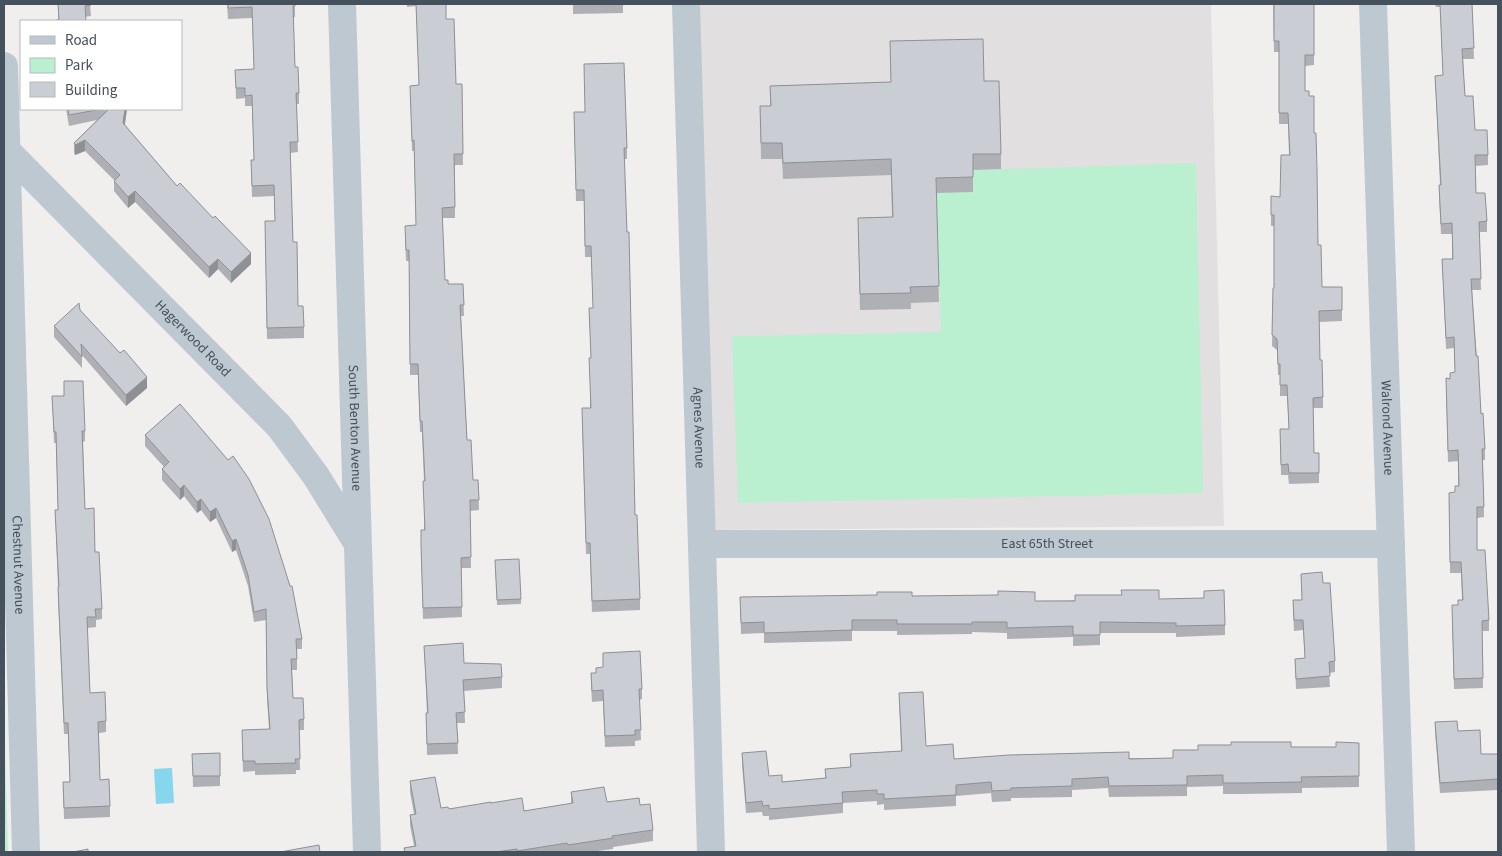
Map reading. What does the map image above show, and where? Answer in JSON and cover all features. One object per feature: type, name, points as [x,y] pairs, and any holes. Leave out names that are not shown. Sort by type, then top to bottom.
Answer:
[{"type":"street","name":"South Benton Avenue","points":[[342,4],[366,852]]},
{"type":"street","name":"Agnes Avenue","points":[[686,4],[711,852]]},
{"type":"street","name":"Walrond Avenue","points":[[1373,4],[1401,852]]},
{"type":"street","name":"Chestnut Avenue","points":[[4,66],[26,852]]},
{"type":"street","name":"Hagerwood Road","points":[[6,151],[279,426],[316,476],[358,544]]},
{"type":"street","name":"East 65th Street","points":[[702,544],[1392,544]]},
{"type":"shaded area","points":[[697,4],[1211,4],[1224,526],[715,530]]},
{"type":"green space","points":[[1196,163],[1203,493],[738,503],[732,336],[941,332],[936,193],[973,170]]},
{"type":"green space","points":[[4,715],[8,852],[4,852]]},
{"type":"water","points":[[172,768],[174,803],[156,804],[154,769]]},
{"type":"building","points":[[58,4],[91,5],[85,6],[86,20],[59,20]]},
{"type":"building","points":[[228,4],[295,4],[293,6],[295,67],[298,67],[299,93],[296,93],[298,142],[290,142],[293,242],[297,242],[298,306],[303,306],[304,327],[267,328],[265,221],[275,221],[274,185],[252,186],[251,160],[254,160],[252,95],[245,96],[245,88],[236,88],[235,70],[254,69],[252,7],[228,8]]},
{"type":"building","points":[[416,4],[446,4],[446,19],[454,19],[456,84],[462,84],[463,154],[454,154],[455,207],[442,208],[445,280],[448,280],[448,284],[463,284],[464,305],[460,305],[467,440],[471,440],[473,480],[478,480],[479,500],[470,500],[471,557],[461,558],[462,607],[423,608],[421,530],[425,530],[423,481],[425,481],[418,364],[410,364],[409,250],[406,250],[405,226],[416,225],[414,140],[412,141],[410,86],[419,85]]},
{"type":"building","points":[[1274,4],[1314,4],[1314,55],[1305,55],[1305,91],[1309,91],[1309,96],[1314,96],[1318,245],[1321,245],[1322,287],[1342,287],[1342,310],[1319,311],[1323,397],[1313,398],[1314,453],[1319,453],[1319,473],[1289,473],[1288,464],[1281,465],[1280,429],[1289,429],[1287,385],[1280,385],[1277,339],[1272,335],[1274,215],[1271,215],[1271,196],[1280,197],[1281,155],[1290,155],[1288,113],[1279,113],[1279,41],[1274,41]]},
{"type":"building","points":[[1440,4],[1472,4],[1474,48],[1462,49],[1465,96],[1473,96],[1475,130],[1487,130],[1488,155],[1475,155],[1476,193],[1485,193],[1487,221],[1479,222],[1481,279],[1471,279],[1485,449],[1482,449],[1484,507],[1477,507],[1477,550],[1485,550],[1489,620],[1482,621],[1483,678],[1454,679],[1452,605],[1458,605],[1458,600],[1463,600],[1461,562],[1450,562],[1449,493],[1455,492],[1455,486],[1459,486],[1458,450],[1448,451],[1446,378],[1450,379],[1450,373],[1455,372],[1454,337],[1446,338],[1442,259],[1453,259],[1452,223],[1441,224],[1439,185],[1441,185],[1435,76],[1443,75]]},
{"type":"building","points":[[983,39],[984,81],[999,81],[1001,154],[973,154],[973,177],[936,178],[939,286],[910,287],[911,293],[860,294],[858,218],[893,217],[891,159],[783,163],[782,143],[761,143],[760,106],[771,106],[770,86],[891,82],[890,41]]},
{"type":"building","points":[[624,63],[627,148],[624,148],[627,232],[629,232],[635,515],[637,515],[640,599],[592,601],[590,543],[586,543],[582,408],[591,408],[589,308],[593,308],[591,246],[585,246],[584,190],[576,190],[574,112],[585,112],[584,64]]},
{"type":"building","points":[[68,110],[96,110],[69,115]]},
{"type":"building","points":[[108,110],[125,110],[123,123],[177,186],[180,183],[213,218],[215,216],[251,253],[231,272],[218,259],[209,267],[135,191],[128,197],[114,181],[120,175],[85,140],[75,145],[74,143]]},
{"type":"building","points":[[79,303],[80,310],[120,353],[124,350],[147,377],[126,395],[81,344],[82,357],[54,326]]},
{"type":"building","points":[[64,381],[83,381],[85,431],[82,431],[85,509],[94,508],[95,552],[99,552],[102,609],[95,609],[96,617],[87,617],[90,693],[105,692],[106,721],[98,722],[100,780],[109,779],[110,806],[64,808],[63,782],[70,782],[68,723],[64,723],[55,510],[58,510],[56,432],[54,432],[52,396],[64,396]]},
{"type":"building","points":[[180,404],[228,460],[233,456],[249,479],[269,519],[290,586],[292,586],[302,639],[296,639],[297,659],[291,659],[293,698],[303,698],[304,719],[299,720],[300,759],[295,759],[296,763],[255,764],[255,761],[243,761],[242,730],[270,729],[267,688],[266,609],[254,612],[248,575],[236,539],[232,541],[216,508],[210,512],[201,499],[197,502],[184,485],[180,489],[162,469],[169,462],[145,435]]},
{"type":"building","points":[[519,559],[521,599],[497,600],[495,560]]},
{"type":"building","points":[[1322,572],[1323,583],[1330,583],[1335,661],[1329,662],[1330,676],[1296,679],[1295,659],[1305,658],[1303,620],[1294,620],[1293,600],[1302,600],[1301,574]]},
{"type":"building","points":[[1121,590],[1159,590],[1159,599],[1204,598],[1204,591],[1224,590],[1225,625],[1176,626],[1176,623],[1100,622],[1100,635],[1073,635],[1073,626],[1007,628],[1007,622],[897,624],[897,620],[852,620],[852,630],[764,633],[764,622],[741,623],[740,597],[877,595],[877,592],[912,592],[912,596],[998,595],[998,591],[1035,592],[1035,601],[1075,601],[1075,595],[1122,595]]},
{"type":"building","points":[[463,643],[464,663],[501,664],[502,677],[463,680],[465,712],[456,713],[458,743],[427,744],[426,713],[428,713],[424,646]]},
{"type":"building","points":[[640,651],[642,689],[639,689],[641,730],[635,730],[635,735],[605,736],[603,690],[592,691],[591,673],[596,673],[596,668],[603,667],[603,653]]},
{"type":"building","points":[[923,692],[926,746],[953,744],[954,759],[1009,755],[1129,752],[1129,759],[1173,758],[1173,750],[1198,750],[1198,745],[1231,745],[1231,742],[1291,742],[1291,747],[1336,747],[1336,742],[1359,743],[1359,776],[1301,777],[1302,782],[1223,783],[1223,775],[1187,776],[1187,785],[1109,786],[1108,777],[1072,779],[1072,786],[1011,788],[1011,790],[992,791],[991,782],[956,785],[956,795],[884,799],[884,794],[877,794],[877,790],[842,792],[843,803],[769,809],[769,805],[763,806],[762,801],[746,803],[742,753],[766,751],[769,776],[782,775],[782,782],[826,778],[825,769],[851,767],[850,754],[902,751],[899,693]]},
{"type":"building","points":[[1457,721],[1458,731],[1480,730],[1481,754],[1498,754],[1498,779],[1440,783],[1435,722]]},
{"type":"building","points":[[220,753],[220,776],[193,776],[192,754]]},
{"type":"building","points":[[435,777],[441,808],[448,807],[449,809],[522,798],[524,811],[573,803],[571,792],[604,787],[607,802],[639,798],[640,805],[650,804],[653,830],[568,845],[567,843],[517,851],[517,849],[495,852],[405,852],[404,848],[416,846],[410,815],[416,814],[410,781]]},
{"type":"building","points":[[319,845],[320,852],[280,852]]},
{"type":"building","points":[[88,849],[88,852],[73,852]]}]
